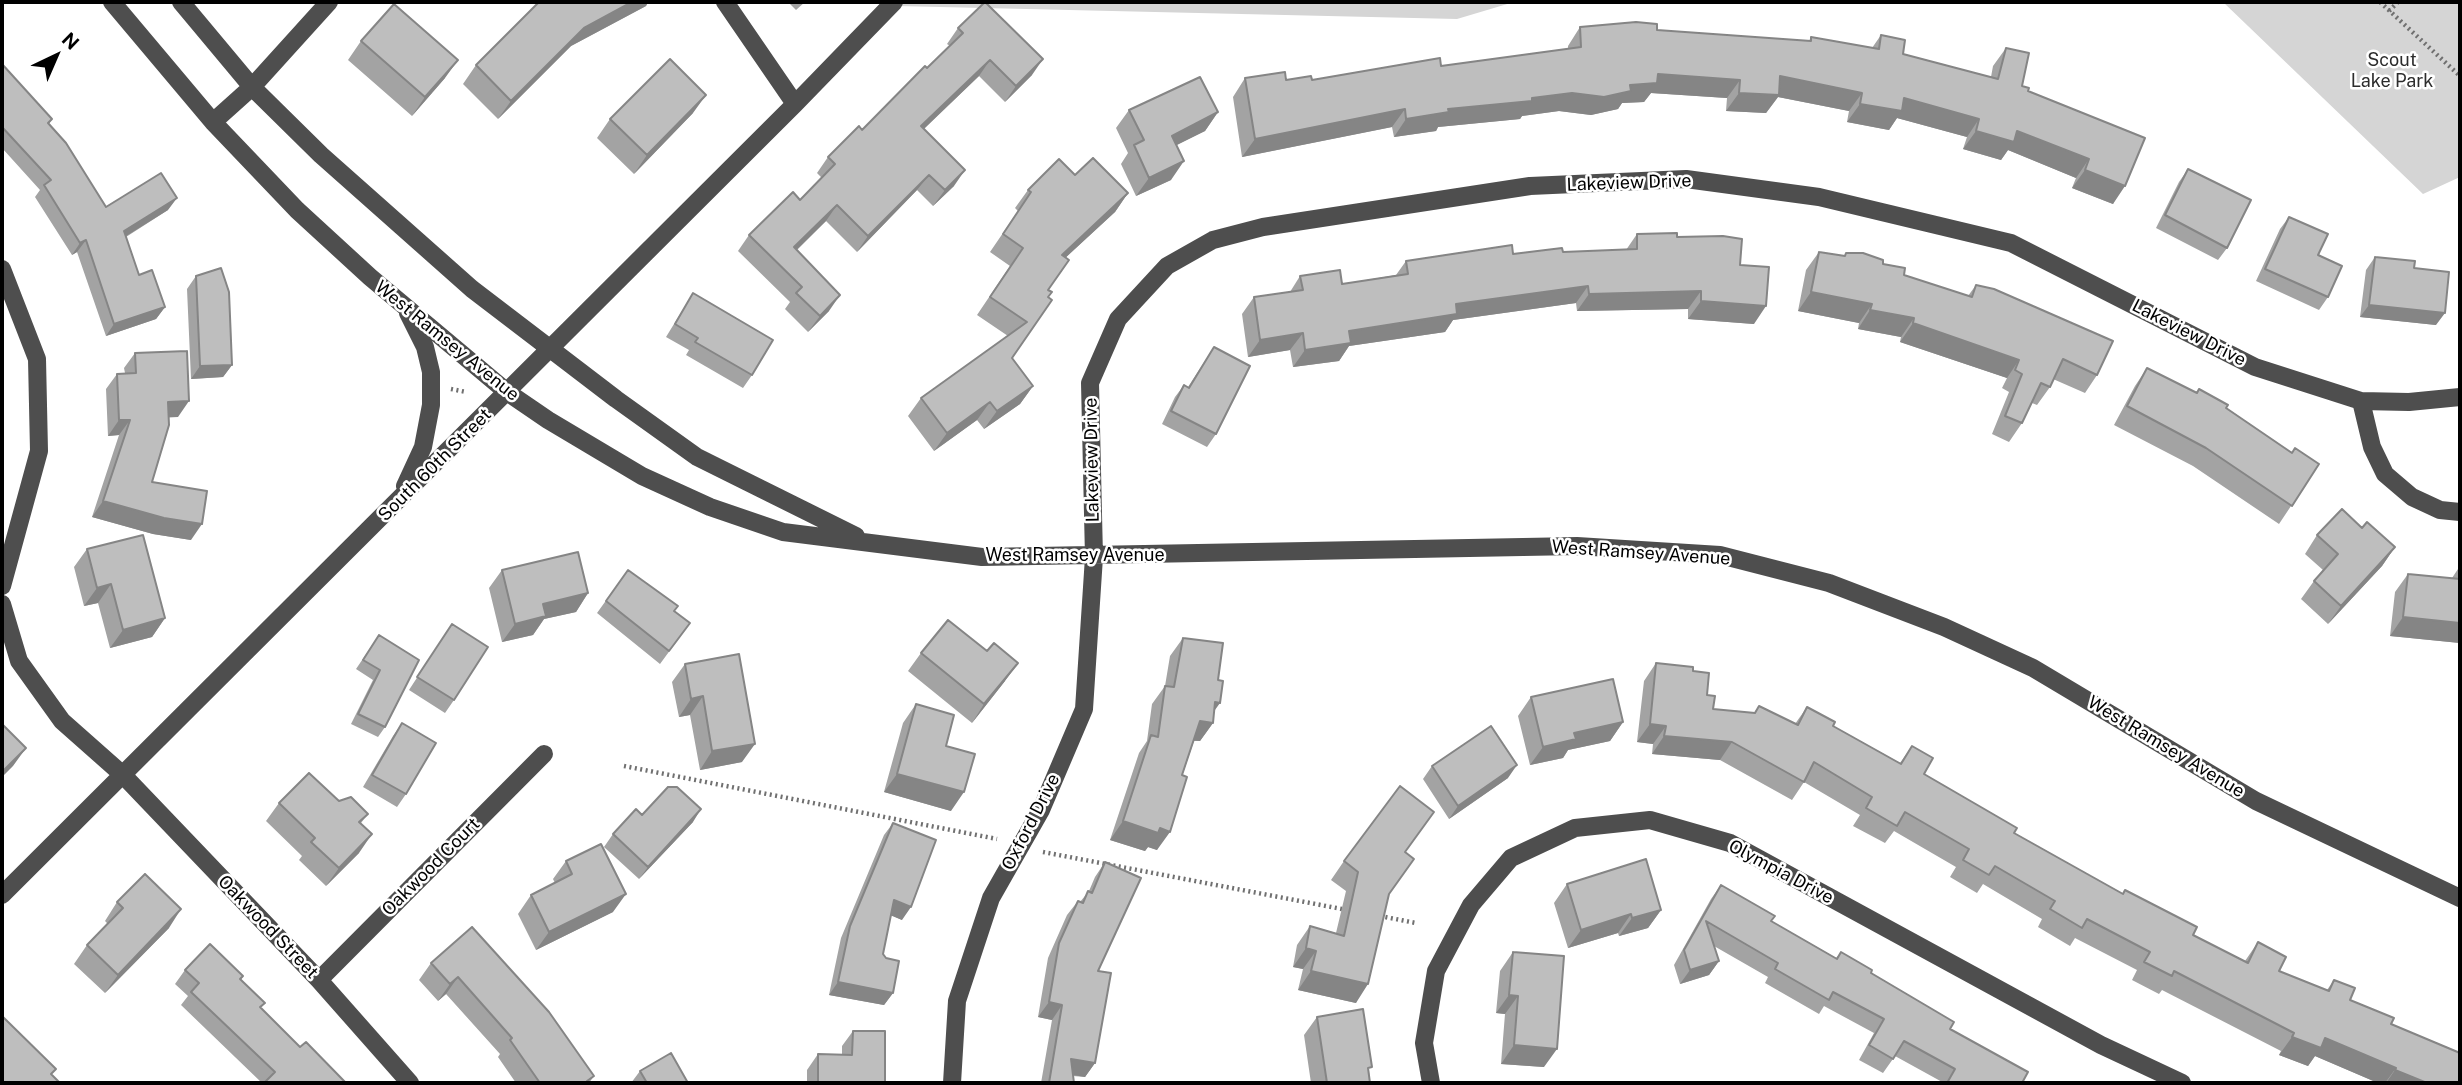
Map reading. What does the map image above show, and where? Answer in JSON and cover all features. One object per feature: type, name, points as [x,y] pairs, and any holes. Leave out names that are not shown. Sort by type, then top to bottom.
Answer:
[{"type":"street","name":"West Ramsey Avenue","points":[[112,2],[213,122],[297,210],[405,307],[507,392],[580,441],[642,476],[710,507],[783,532],[982,557],[1577,546],[1720,555],[1829,583],[1978,642],[2033,668],[2256,801],[2460,898]]},
{"type":"street","name":"West Ramsey Avenue","points":[[181,2],[252,86],[390,220],[472,289],[697,457],[870,543]]},
{"type":"street","points":[[213,122],[252,86],[329,2]]},
{"type":"street","points":[[725,2],[796,104]]},
{"type":"street","name":"South 60th Street","points":[[2,895],[796,104],[894,2]]},
{"type":"street","name":"Lakeview Drive","points":[[1094,557],[1090,383],[1118,319],[1167,266],[1213,240],[1263,228],[1530,186],[1686,179],[1819,197],[2011,243],[2255,367],[2361,401],[2409,402],[2460,397]]},
{"type":"street","points":[[2,269],[37,359],[39,452],[2,586]]},
{"type":"street","points":[[394,506],[415,468],[429,425],[431,372],[425,347],[405,307]]},
{"type":"street","points":[[2361,401],[2372,447],[2385,474],[2412,497],[2440,510],[2460,512]]},
{"type":"street","name":"Oxford Drive","points":[[952,1083],[957,1001],[991,898],[1041,810],[1084,709],[1094,557]]},
{"type":"street","name":"Oakwood Street","points":[[2,604],[19,661],[62,721],[123,775],[319,981],[410,1083]]},
{"type":"street","name":"Oakwood Court","points":[[319,981],[544,754]]},
{"type":"street","name":"Olympia Drive","points":[[1431,1083],[1423,1043],[1436,971],[1471,905],[1511,858],[1575,828],[1650,820],[1731,843],[2101,1045],[2182,1083]]},
{"type":"path","points":[[2380,2],[2460,76]]},
{"type":"path","points":[[2389,11],[2398,2]]},
{"type":"path","points":[[624,766],[997,839]]},
{"type":"path","points":[[1035,851],[1348,910]]},
{"type":"path","points":[[1376,915],[1416,923]]},
{"type":"green space","points":[[895,2],[1514,2],[1457,19],[897,6]]},
{"type":"green space","name":"Scout Lake Park","points":[[2223,2],[2460,2],[2460,177],[2423,194]]},
{"type":"building","points":[[539,2],[632,2],[584,28],[511,101],[476,65]]},
{"type":"building","points":[[985,2],[1043,59],[1016,86],[990,60],[921,126],[965,170],[945,190],[929,175],[868,236],[837,205],[794,247],[840,295],[820,316],[796,293],[802,287],[749,235],[793,192],[800,200],[835,164],[828,157],[859,126],[862,130],[925,66],[927,68],[963,33],[958,28]]},
{"type":"building","points":[[394,4],[458,60],[425,97],[361,41]]},
{"type":"building","points":[[1636,22],[1657,24],[1657,30],[1811,41],[1811,37],[1879,49],[1881,35],[1905,40],[1903,54],[1998,79],[2006,48],[2029,53],[2022,86],[2029,88],[2028,91],[2145,138],[2125,186],[2085,170],[2089,159],[2017,131],[2014,142],[1976,131],[1979,119],[1904,98],[1902,111],[1860,104],[1862,93],[1780,76],[1779,95],[1739,93],[1740,80],[1658,74],[1657,83],[1630,85],[1631,91],[1604,97],[1572,93],[1532,98],[1532,101],[1448,109],[1449,112],[1406,119],[1405,109],[1255,139],[1245,78],[1285,72],[1286,80],[1311,76],[1312,80],[1440,58],[1441,66],[1581,47],[1580,27]]},
{"type":"building","points":[[670,59],[706,95],[647,155],[610,119]]},
{"type":"building","points":[[2,64],[52,119],[48,123],[66,143],[106,207],[161,173],[177,198],[124,231],[139,275],[152,270],[165,307],[114,324],[86,240],[80,243],[44,185],[51,180],[2,127]]},
{"type":"building","points":[[1200,77],[1218,112],[1172,136],[1184,161],[1149,178],[1134,145],[1144,140],[1129,110]]},
{"type":"building","points":[[1093,158],[1128,193],[1062,255],[1069,260],[1048,290],[1052,292],[1048,297],[1052,300],[1012,358],[1033,386],[997,411],[990,402],[947,433],[921,398],[1027,322],[990,297],[1023,248],[1003,234],[1031,192],[1028,190],[1059,159],[1075,175]]},
{"type":"building","points":[[2188,169],[2251,200],[2227,248],[2165,215]]},
{"type":"building","points":[[2289,217],[2328,234],[2318,255],[2342,266],[2328,297],[2265,269]]},
{"type":"building","points":[[1677,233],[1677,237],[1723,236],[1742,239],[1740,265],[1769,267],[1766,306],[1701,301],[1701,291],[1589,294],[1588,286],[1456,304],[1457,314],[1349,331],[1351,343],[1305,350],[1303,333],[1260,340],[1254,297],[1303,290],[1300,276],[1340,270],[1342,284],[1408,274],[1406,261],[1512,245],[1513,254],[1562,248],[1563,252],[1637,249],[1637,234]]},
{"type":"building","points":[[1819,252],[1845,256],[1846,253],[1863,253],[1883,260],[1883,264],[1905,268],[1904,275],[1972,297],[1976,285],[1994,289],[2113,341],[2097,375],[2063,359],[2050,387],[2041,383],[2022,423],[2005,416],[2022,374],[2015,370],[2019,360],[1913,323],[1914,318],[1870,310],[1872,304],[1811,292]]},
{"type":"building","points":[[2375,257],[2415,261],[2414,268],[2449,272],[2445,313],[2369,305]]},
{"type":"building","points":[[221,268],[229,292],[232,365],[200,366],[196,276]]},
{"type":"building","points":[[693,293],[773,340],[752,375],[695,342],[698,338],[675,324]]},
{"type":"building","points":[[1214,347],[1250,366],[1216,434],[1171,411],[1184,385],[1189,388]]},
{"type":"building","points":[[187,351],[189,401],[168,402],[169,425],[152,482],[207,491],[202,524],[164,518],[103,501],[130,420],[119,420],[117,374],[136,373],[135,353]]},
{"type":"building","points":[[2147,368],[2197,393],[2199,389],[2228,405],[2226,408],[2292,453],[2295,448],[2319,464],[2292,506],[2206,448],[2127,406]]},
{"type":"building","points":[[2342,509],[2362,528],[2367,522],[2395,547],[2341,606],[2314,581],[2338,554],[2317,535]]},
{"type":"building","points":[[143,535],[165,618],[123,630],[111,584],[97,588],[87,549]]},
{"type":"building","points":[[578,552],[588,593],[543,604],[546,616],[515,624],[502,570]]},
{"type":"building","points":[[628,570],[678,606],[674,611],[690,623],[669,651],[606,601]]},
{"type":"building","points":[[2408,574],[2460,579],[2460,623],[2403,617]]},
{"type":"building","points":[[948,620],[987,651],[994,643],[1018,663],[984,704],[921,653]]},
{"type":"building","points":[[452,624],[488,647],[454,700],[417,677]]},
{"type":"building","points":[[379,635],[419,660],[385,727],[358,714],[380,670],[363,660]]},
{"type":"building","points":[[1183,638],[1223,643],[1218,680],[1223,681],[1220,703],[1215,702],[1213,723],[1200,721],[1182,775],[1187,777],[1170,832],[1160,828],[1158,833],[1123,821],[1151,735],[1158,737],[1165,686],[1174,687]]},
{"type":"building","points":[[739,654],[755,744],[712,751],[703,696],[691,699],[685,664]]},
{"type":"building","points":[[1656,663],[1693,667],[1693,671],[1709,673],[1707,695],[1715,696],[1713,709],[1755,713],[1759,706],[1798,725],[1807,707],[1835,722],[1833,726],[1901,764],[1912,746],[1933,758],[1924,774],[2017,828],[2014,833],[2123,894],[2125,890],[2197,927],[2193,935],[2248,963],[2258,942],[2286,957],[2279,971],[2329,991],[2334,980],[2355,988],[2350,1000],[2394,1018],[2391,1024],[2460,1053],[2460,1083],[2427,1083],[2325,1038],[2321,1048],[2292,1037],[2294,1033],[2174,971],[2172,976],[2144,962],[2150,952],[2087,919],[2082,928],[2050,909],[2055,901],[1995,866],[1989,875],[1963,860],[1969,849],[1905,812],[1897,826],[1866,808],[1872,797],[1814,762],[1804,782],[1732,742],[1664,736],[1666,726],[1650,724]]},
{"type":"building","points":[[1613,679],[1623,722],[1574,733],[1576,739],[1543,747],[1531,697]]},
{"type":"building","points":[[916,704],[954,715],[946,746],[975,754],[964,792],[897,774]]},
{"type":"building","points":[[402,723],[436,743],[406,794],[372,775]]},
{"type":"building","points":[[2,724],[26,748],[2,772]]},
{"type":"building","points":[[1491,726],[1517,765],[1458,806],[1432,766]]},
{"type":"building","points":[[309,773],[339,801],[351,797],[368,814],[359,822],[372,834],[339,868],[311,842],[315,838],[279,803]]},
{"type":"building","points":[[1400,786],[1434,812],[1405,852],[1414,859],[1389,894],[1368,984],[1311,971],[1316,951],[1306,948],[1310,926],[1344,936],[1358,872],[1344,861]]},
{"type":"building","points":[[668,787],[677,787],[701,809],[648,867],[613,834],[636,809],[642,815]]},
{"type":"building","points":[[893,823],[936,840],[911,907],[894,900],[883,954],[886,958],[899,961],[893,993],[838,982],[850,926]]},
{"type":"building","points":[[601,844],[626,894],[549,932],[531,895],[572,874],[566,861]]},
{"type":"building","points":[[1646,859],[1661,910],[1632,918],[1631,914],[1581,930],[1567,884]]},
{"type":"building","points":[[1105,862],[1141,878],[1098,971],[1111,973],[1095,1063],[1071,1059],[1074,1083],[1049,1083],[1062,1005],[1049,1002],[1059,943],[1078,901],[1083,903],[1088,891],[1092,893]]},
{"type":"building","points":[[145,874],[181,909],[118,975],[87,945],[123,908],[117,902]]},
{"type":"building","points":[[1721,885],[1775,916],[1771,921],[1837,959],[1841,952],[1954,1022],[1950,1029],[2028,1072],[2022,1083],[1947,1083],[1955,1069],[1904,1041],[1893,1059],[1869,1045],[1884,1019],[1833,992],[1829,1000],[1775,969],[1778,963],[1706,921],[1719,961],[1690,970],[1684,950]]},
{"type":"building","points":[[472,927],[549,1012],[594,1076],[588,1083],[540,1083],[510,1040],[512,1038],[458,977],[450,984],[431,963]]},
{"type":"building","points":[[210,944],[243,976],[240,979],[265,1003],[260,1007],[300,1047],[306,1042],[346,1083],[264,1083],[275,1072],[191,992],[199,983],[185,970]]},
{"type":"building","points":[[1513,952],[1564,956],[1557,1049],[1514,1045],[1518,996],[1509,995]]},
{"type":"building","points":[[1363,1009],[1372,1067],[1368,1068],[1370,1083],[1327,1083],[1317,1017]]},
{"type":"building","points":[[2,1016],[56,1069],[51,1074],[60,1083],[2,1083]]},
{"type":"building","points":[[853,1031],[885,1031],[885,1083],[818,1083],[818,1054],[852,1055]]},
{"type":"building","points":[[671,1053],[688,1083],[647,1083],[640,1071]]}]
